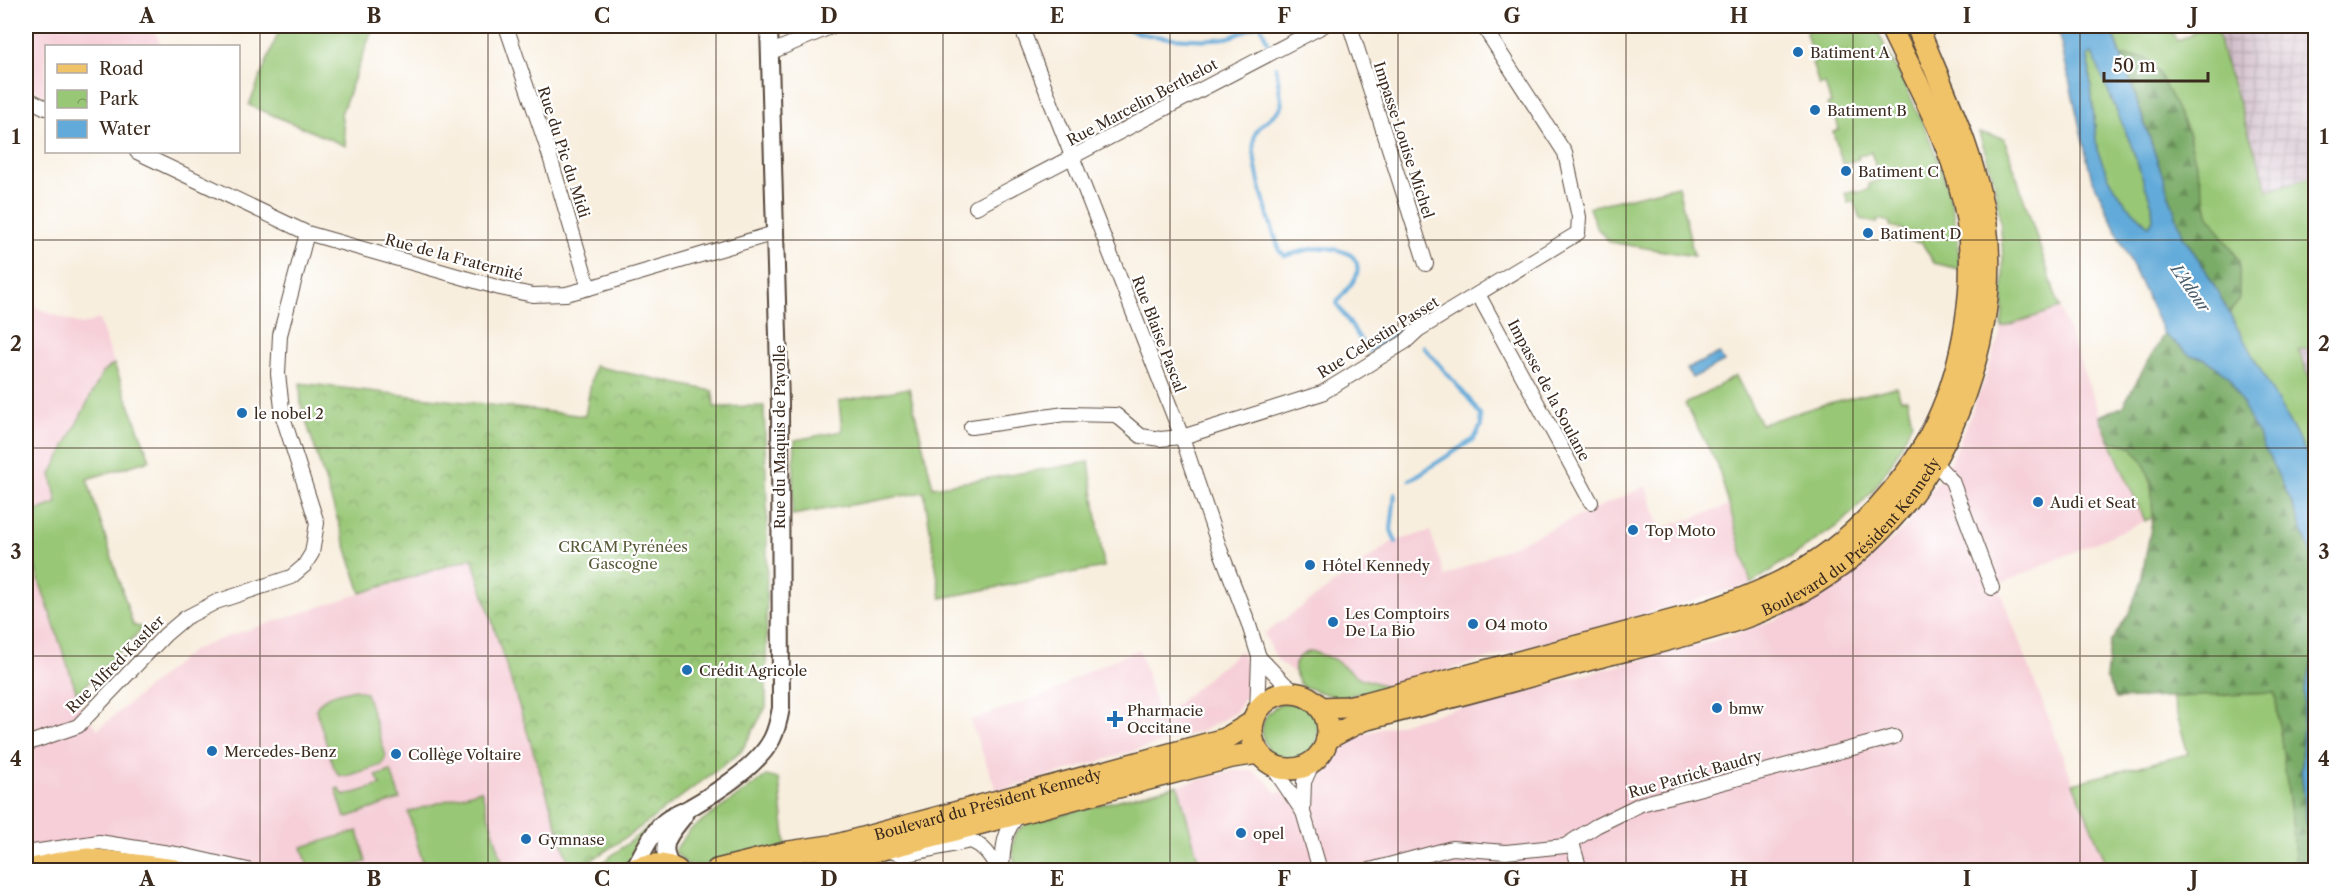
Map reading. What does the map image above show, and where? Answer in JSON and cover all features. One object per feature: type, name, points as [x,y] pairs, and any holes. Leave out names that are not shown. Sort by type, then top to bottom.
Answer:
[{"type":"main road","name":"Boulevard du Président Kennedy","points":[[1320,708],[1346,707],[1366,703],[1708,611],[1770,587],[1814,563],[1877,510],[1936,424],[1959,358],[1970,292],[1967,220],[1953,161],[1890,26]]},
{"type":"main road","name":"Boulevard du Président Kennedy","points":[[1327,740],[1363,720],[1745,617],[1817,583],[1871,541],[1892,520],[1934,462],[1954,426],[1976,362],[1988,293],[1986,225],[1970,157],[1917,26]]},
{"type":"main road","points":[[1287,694],[1299,695],[1311,700],[1320,708],[1328,729],[1327,740],[1322,751],[1314,760],[1304,766],[1287,769],[1265,759],[1254,743],[1255,717],[1265,703],[1287,694]]},
{"type":"main road","name":"Boulevard du Président Kennedy","points":[[717,870],[789,852],[837,845],[1225,740],[1255,717]]},
{"type":"main road","name":"Boulevard du Président Kennedy","points":[[816,870],[883,849],[1232,757],[1265,759]]},
{"type":"main road","points":[[27,870],[87,858],[175,870]]},
{"type":"main road","points":[[633,870],[655,864],[674,869]]},
{"type":"street","name":"Rue du Pic du Midi","points":[[506,26],[547,147],[589,288]]},
{"type":"street","name":"Rue du Maquis de Payolle","points":[[633,870],[658,828],[671,817],[730,781],[757,759],[771,742],[781,708],[780,404],[768,26]]},
{"type":"street","points":[[769,52],[833,26]]},
{"type":"street","name":"Rue Blaise Pascal","points":[[1021,26],[1182,437],[1259,657],[1255,717]]},
{"type":"street","name":"Rue Marcelin Berthelot","points":[[976,207],[1323,26]]},
{"type":"street","name":"Impasse Louise Michel","points":[[1350,26],[1426,264]]},
{"type":"street","name":"Rue Celestin Passet","points":[[971,427],[1065,414],[1116,415],[1141,436],[1160,439],[1182,437],[1322,393],[1578,233],[1579,217],[1565,153],[1483,26]]},
{"type":"street","points":[[26,98],[45,108]]},
{"type":"street","name":"Rue de la Fraternité","points":[[139,153],[307,233],[500,288],[533,295],[566,294],[775,233]]},
{"type":"street","name":"Rue Alfred Kastler","points":[[26,744],[78,726],[165,635],[185,618],[216,602],[291,577],[304,566],[312,553],[317,523],[283,417],[278,374],[280,336],[307,233]]},
{"type":"street","name":"Impasse de la Soulane","points":[[1478,294],[1591,502]]},
{"type":"street","points":[[1934,462],[1952,481],[1992,588]]},
{"type":"street","name":"Rue Blaise Pascal","points":[[1259,657],[1299,695]]},
{"type":"street","name":"Rue Patrick Baudry","points":[[1370,870],[1452,848],[1506,852],[1565,846],[1596,826],[1641,804],[1894,736]]},
{"type":"street","points":[[1265,759],[1303,812]]},
{"type":"street","points":[[1314,760],[1304,782],[1303,812],[1320,870]]},
{"type":"street","name":"Rue du Maquis de Payolle","points":[[674,869],[666,856],[668,835],[689,808]]},
{"type":"street","points":[[1000,870],[1004,835],[1011,822],[1021,813]]},
{"type":"street","points":[[883,849],[904,855],[971,841],[988,852],[1000,870]]},
{"type":"street","points":[[26,853],[99,842],[182,855],[248,870]]},
{"type":"street","points":[[1572,843],[1580,870]]},
{"type":"shaded area","points":[[26,26],[154,26],[160,43],[153,45],[45,45],[45,96],[29,88],[26,76]]},
{"type":"shaded area","points":[[2216,26],[2315,26],[2315,176],[2268,190],[2223,56]]},
{"type":"shaded area","points":[[26,278],[37,308],[82,325],[99,319],[114,364],[103,372],[51,474],[58,503],[36,511],[26,536]]},
{"type":"shaded area","points":[[2060,308],[2109,440],[2145,521],[1998,585],[2073,783],[2109,870],[1201,870],[1178,785],[1236,770],[1253,771],[1268,782],[1276,793],[1318,782],[1344,747],[1362,734],[1726,637],[1782,617],[1862,567],[1910,522],[1952,459],[1983,384],[2002,328]]},
{"type":"shaded area","points":[[2315,348],[2315,390],[2298,350]]},
{"type":"shaded area","points":[[1646,486],[1660,529],[1728,506],[1751,584],[1385,688],[1360,678],[1333,659],[1296,660],[1295,673],[1278,661],[1264,634],[1392,542],[1430,531],[1445,576]]},
{"type":"shaded area","name":"Collège Voltaire","points":[[26,541],[81,708],[98,729],[193,650],[223,638],[471,558],[571,870],[236,870],[101,846],[26,860]]},
{"type":"shaded area","points":[[1139,649],[1160,718],[1241,650],[1249,676],[1249,690],[1235,713],[1204,730],[997,792],[970,720],[1051,693],[1086,672]]},
{"type":"green space","points":[[281,26],[366,26],[373,28],[341,114],[346,146],[249,105]]},
{"type":"green space","points":[[1812,26],[1875,26],[1923,124],[1943,174],[1956,227],[1960,269],[1934,263],[1922,243],[1900,239],[1902,229],[1890,226],[1890,222],[1878,219],[1877,223],[1860,219],[1854,201],[1848,203],[1845,193],[1856,190],[1857,193],[1869,189],[1868,184],[1880,180],[1871,152],[1843,164],[1833,132],[1839,130],[1836,118],[1832,119],[1827,104],[1831,103],[1825,84],[1819,85],[1812,63],[1818,61],[1814,49],[1811,50],[1806,33]]},
{"type":"green space","points":[[2111,26],[2168,26],[2177,41],[2207,26],[2216,26],[2223,56],[2268,190],[2315,176],[2315,274],[2306,278],[2315,316],[2315,348],[2298,350],[2315,390],[2315,469],[2229,313],[2239,301],[2239,261],[2209,216],[2188,133],[2146,58],[2122,56]]},
{"type":"green space","points":[[2092,52],[2130,142],[2152,205],[2153,220],[2149,226],[2126,204],[2109,178],[2097,150],[2088,54]]},
{"type":"green space","points":[[2122,56],[2146,58],[2159,73],[2188,133],[2209,216],[2239,260],[2239,301],[2229,313],[2205,269],[2183,236]]},
{"type":"green space","points":[[1979,133],[2004,138],[2060,308],[2002,328],[2003,273],[2000,218],[1994,182]]},
{"type":"green space","points":[[1678,186],[1694,256],[1610,242],[1597,228],[1589,208],[1593,206]]},
{"type":"green space","points":[[2164,334],[2190,355],[2206,359],[2229,376],[2291,501],[2315,564],[2315,653],[2304,692],[2301,769],[2312,870],[2296,870],[2293,829],[2275,693],[2116,699],[2106,678],[2110,643],[2129,613],[2141,581],[2153,517],[2151,481],[2144,463],[2132,447],[2109,440],[2099,416],[2122,407]]},
{"type":"green space","points":[[114,364],[150,460],[87,479],[133,625],[143,628],[77,694],[26,536],[36,511],[57,503],[51,474],[103,372]]},
{"type":"green space","name":"CRCAM Pyrénées Gascogne","points":[[594,366],[713,391],[714,407],[764,406],[767,511],[766,707],[741,752],[634,832],[577,870],[571,870],[472,558],[361,593],[301,405],[300,383],[585,416]]},
{"type":"green space","points":[[1736,376],[1761,424],[1825,404],[1896,387],[1901,399],[1907,399],[1912,423],[1894,459],[1872,492],[1843,522],[1751,584],[1718,466],[1685,404]]},
{"type":"green space","points":[[909,388],[933,487],[1089,462],[1104,567],[941,598],[924,492],[792,515],[795,440],[842,431],[839,401]]},
{"type":"green space","points":[[2109,440],[2132,447],[2144,461],[2150,479],[2153,517],[2145,521]]},
{"type":"green space","points":[[1311,651],[1333,659],[1360,678],[1383,685],[1385,688],[1338,698],[1302,686],[1296,675],[1296,661]]},
{"type":"green space","points":[[355,689],[366,693],[386,756],[382,765],[340,776],[334,768],[316,710],[326,698]]},
{"type":"green space","points":[[2275,693],[2293,829],[2296,870],[2109,870],[2073,783],[2188,754],[2172,697]]},
{"type":"green space","points":[[1284,703],[1296,703],[1306,707],[1314,715],[1318,731],[1314,747],[1306,755],[1296,759],[1284,759],[1274,755],[1266,747],[1262,737],[1262,725],[1266,715],[1274,707]]},
{"type":"green space","points":[[391,771],[400,799],[345,818],[336,789],[339,788],[344,796],[381,785],[376,776]]},
{"type":"green space","points":[[766,776],[779,779],[786,847],[726,864],[688,865],[674,851],[690,830]]},
{"type":"green space","points":[[1178,785],[1201,870],[1016,870],[1012,849],[1015,833],[1028,823]]},
{"type":"green space","points":[[481,790],[503,864],[480,870],[425,870],[408,812]]},
{"type":"green space","points":[[654,823],[632,858],[618,870],[593,870]]},
{"type":"green space","points":[[358,831],[366,862],[336,870],[309,870],[302,847]]},
{"type":"water","name":"L'Adour","points":[[2057,26],[2111,26],[2183,236],[2205,269],[2315,469],[2315,564],[2291,501],[2229,377],[2206,359],[2190,355],[2164,334],[2091,176]],"holes":[[[2092,53],[2130,142],[2152,205],[2153,220],[2149,226],[2126,204],[2109,178],[2097,150],[2088,55]]]},
{"type":"water","points":[[1719,353],[1724,362],[1692,378],[1687,369]]},
{"type":"water","points":[[2315,653],[2316,870],[2312,870],[2301,769],[2304,692]]},
{"type":"waterway","points":[[1124,26],[1143,34],[1203,39],[1229,37],[1255,26]]},
{"type":"waterway","points":[[1261,26],[1268,43]]},
{"type":"waterway","points":[[1276,67],[1282,106],[1256,132],[1254,156],[1261,191],[1280,251],[1285,256],[1309,249],[1325,248],[1349,254],[1355,260],[1357,274],[1337,304],[1368,351],[1403,329],[1408,330]]},
{"type":"waterway","points":[[1410,480],[1474,439],[1481,426],[1480,415],[1469,399],[1423,346]]},
{"type":"waterway","points":[[1395,493],[1391,530],[1396,542]]},
{"type":"place","name":"Batiment A","points":[[1798,52]]},
{"type":"place","name":"Batiment B","points":[[1815,110]]},
{"type":"place","name":"Batiment C","points":[[1846,171]]},
{"type":"place","name":"Batiment D","points":[[1868,233]]},
{"type":"place","name":"le nobel 2","points":[[242,413]]},
{"type":"place","name":"Audi et Seat","points":[[2038,502]]},
{"type":"place","name":"Top Moto","points":[[1633,530]]},
{"type":"place","name":"Hôtel Kennedy","points":[[1310,565]]},
{"type":"place","name":"Les Comptoirs De La Bio","points":[[1333,622]]},
{"type":"place","name":"O4 moto","points":[[1473,624]]},
{"type":"place","name":"Crédit Agricole","points":[[687,670]]},
{"type":"place","name":"bmw","points":[[1717,708]]},
{"type":"place","name":"Pharmacie Occitane","points":[[1115,719]]},
{"type":"place","name":"Mercedes-Benz","points":[[212,751]]},
{"type":"place","name":"Collège Voltaire","points":[[396,754]]},
{"type":"place","name":"opel","points":[[1241,833]]},
{"type":"place","name":"Gymnase","points":[[526,839]]}]
